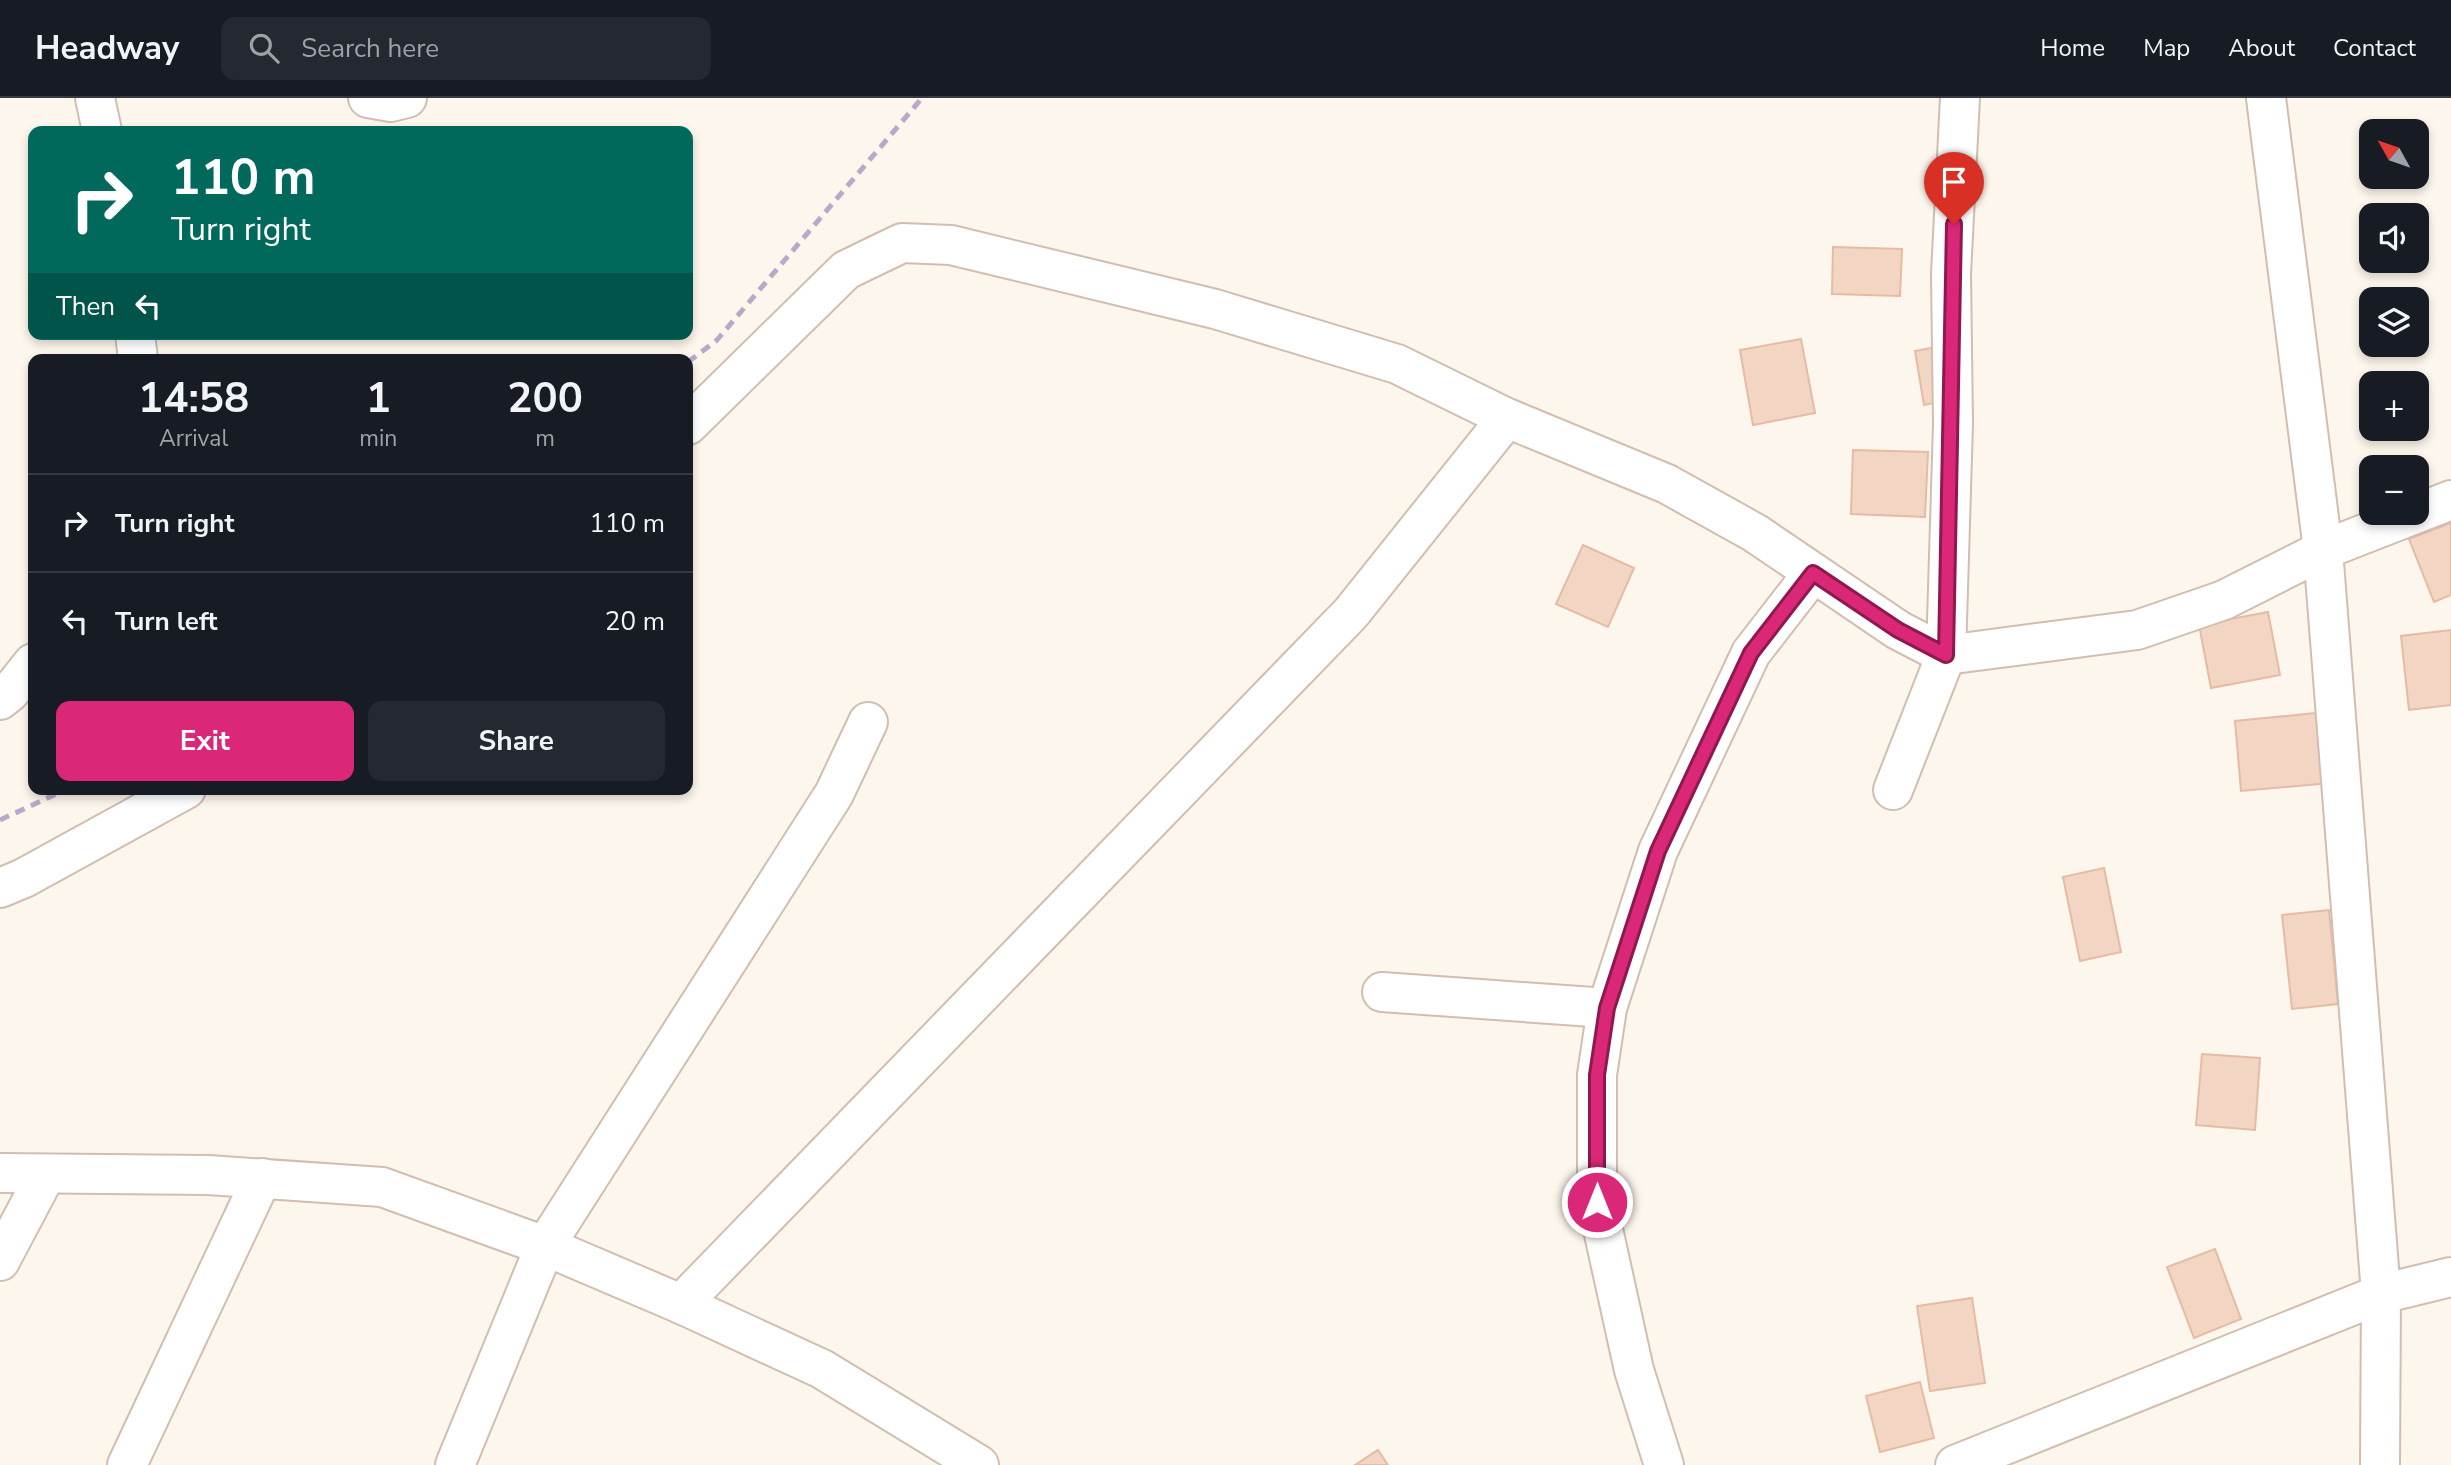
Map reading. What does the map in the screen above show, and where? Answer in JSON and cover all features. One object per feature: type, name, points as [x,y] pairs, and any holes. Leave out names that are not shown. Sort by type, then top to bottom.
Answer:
[{"type":"street","points":[[95,98],[101,126]]},
{"type":"street","points":[[368,98],[391,102],[407,98]]},
{"type":"street","points":[[1893,790],[1946,655],[1953,424],[1951,274],[1960,98]]},
{"type":"street","points":[[2266,98],[2323,550],[2381,1294],[2380,1465]]},
{"type":"street","points":[[693,420],[846,270],[902,243],[951,246],[1215,309],[1397,364],[1507,418],[1667,484],[1755,533],[1898,630],[1946,655],[2137,630],[2224,600],[2323,550],[2451,499]]},
{"type":"street","points":[[681,1304],[1351,613],[1507,418]]},
{"type":"street","points":[[1664,1465],[1634,1370],[1597,1202],[1597,1075],[1607,1008],[1658,851],[1751,653],[1813,573]]},
{"type":"street","points":[[0,700],[28,669]]},
{"type":"street","points":[[455,1465],[545,1246],[834,794],[869,722]]},
{"type":"street","points":[[0,888],[24,878],[175,795]]},
{"type":"street","points":[[1382,992],[1607,1008]]},
{"type":"street","points":[[0,1173],[262,1178],[382,1187],[545,1246],[681,1304],[822,1370],[979,1465]]},
{"type":"street","points":[[0,1261],[46,1174]]},
{"type":"street","points":[[127,1465],[262,1178]]},
{"type":"street","points":[[1955,1465],[2381,1294],[2451,1277]]},
{"type":"building","points":[[1833,247],[1902,249],[1900,296],[1832,294]]},
{"type":"building","points":[[1801,339],[1815,413],[1753,425],[1740,350]]},
{"type":"building","points":[[1942,346],[1951,399],[1924,405],[1915,351]]},
{"type":"building","points":[[1853,450],[1928,452],[1925,517],[1851,514]]},
{"type":"building","points":[[2451,523],[2451,595],[2434,602],[2409,539]]},
{"type":"building","points":[[1583,545],[1634,568],[1608,627],[1556,604]]},
{"type":"building","points":[[2268,612],[2280,675],[2211,688],[2199,625]]},
{"type":"building","points":[[2451,630],[2451,705],[2409,710],[2401,636]]},
{"type":"building","points":[[2325,712],[2331,783],[2241,791],[2235,721]]},
{"type":"building","points":[[2104,868],[2121,952],[2080,961],[2063,877]]},
{"type":"building","points":[[2329,910],[2338,1004],[2292,1009],[2282,915]]},
{"type":"building","points":[[2202,1054],[2260,1058],[2255,1130],[2196,1125]]},
{"type":"building","points":[[2215,1249],[2241,1319],[2194,1338],[2167,1267]]},
{"type":"building","points":[[1972,1298],[1985,1383],[1930,1391],[1917,1306]]},
{"type":"building","points":[[1920,1382],[1934,1438],[1880,1452],[1866,1396]]},
{"type":"building","points":[[1378,1450],[1388,1465],[1355,1465]]},
{"type":"railway","points":[[693,358],[717,340],[922,98]]},
{"type":"railway","points":[[0,820],[54,795]]},
{"type":"route","points":[[1597,1202],[1597,1075],[1607,1008],[1658,851],[1751,653],[1813,573],[1898,630],[1946,655],[1953,424],[1951,274],[1954,224]]}]
